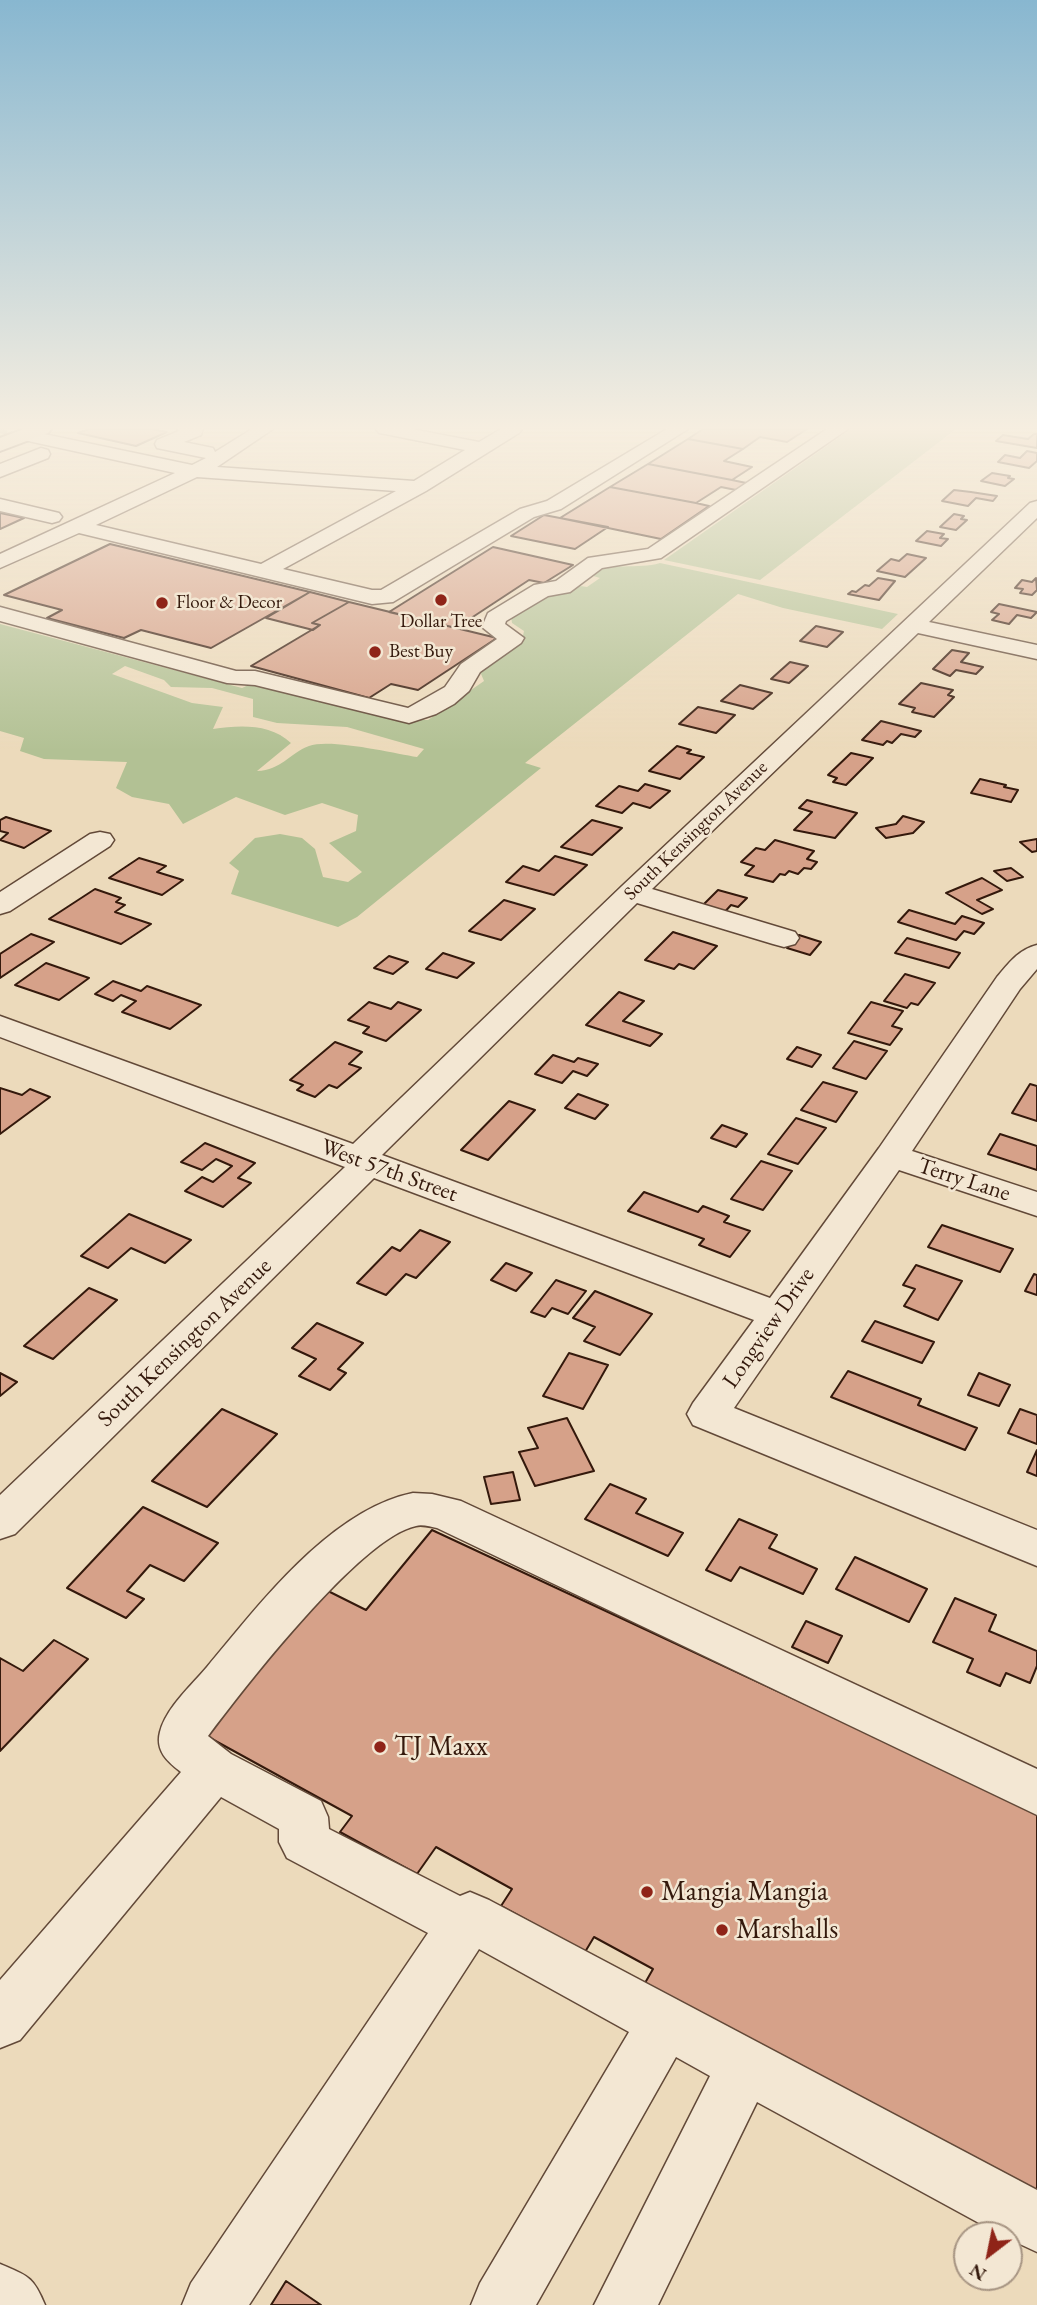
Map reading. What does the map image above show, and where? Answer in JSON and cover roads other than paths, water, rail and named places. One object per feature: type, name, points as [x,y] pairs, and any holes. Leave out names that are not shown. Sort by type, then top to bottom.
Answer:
[{"type":"street","points":[[0,562],[54,537]]},
{"type":"street","points":[[121,537],[372,597],[390,595],[488,537]]},
{"type":"street","points":[[265,570],[327,537]]},
{"type":"street","points":[[0,614],[235,678],[256,678],[409,716],[428,710],[466,682],[469,669],[513,638],[493,627],[496,618],[542,590],[562,587],[596,563],[654,554],[680,537]]},
{"type":"street","name":"South Kensington Avenue","points":[[0,1522],[632,892],[1006,537]]},
{"type":"street","points":[[912,625],[1037,652]]},
{"type":"street","points":[[0,905],[100,840]]},
{"type":"street","points":[[632,892],[784,938]]},
{"type":"street","name":"Longview Drive","points":[[1037,954],[1025,963],[1008,984],[891,1156],[708,1414],[1037,1549]]},
{"type":"street","name":"West 57th Street","points":[[0,1026],[778,1315]]},
{"type":"street","name":"Terry Lane","points":[[891,1156],[1037,1204]]},
{"type":"street","points":[[464,1926],[305,1842],[303,1817],[214,1769],[183,1745],[184,1732],[192,1720],[314,1578],[346,1547],[379,1524],[410,1510],[446,1513],[1037,1793]]},
{"type":"street","points":[[0,2021],[214,1769]]},
{"type":"street","points":[[213,2305],[470,1917],[1037,2222]]},
{"type":"street","points":[[502,2305],[665,2023]]},
{"type":"street","points":[[625,2305],[745,2066]]},
{"type":"street","points":[[0,2295],[13,2305]]},
{"type":"place","name":"Dollar Tree","points":[[441,600]]},
{"type":"place","name":"Floor & Decor","points":[[162,603]]},
{"type":"place","name":"Best Buy","points":[[375,652]]},
{"type":"place","name":"TJ Maxx","points":[[380,1747]]},
{"type":"place","name":"Mangia Mangia","points":[[647,1892]]},
{"type":"place","name":"Marshalls","points":[[722,1930]]}]
